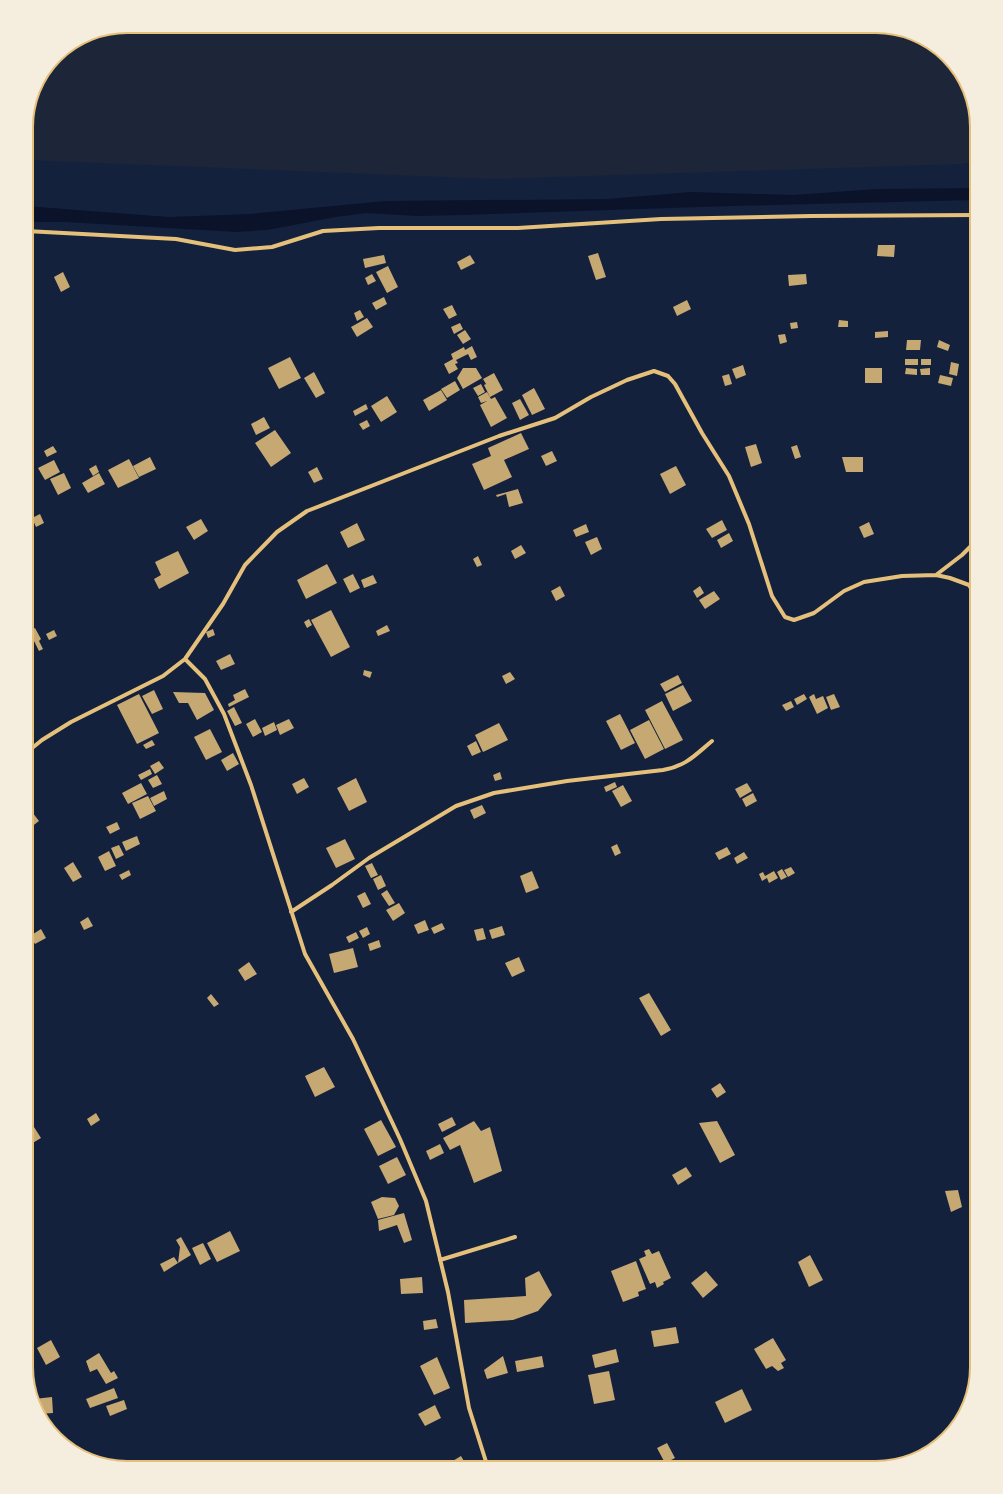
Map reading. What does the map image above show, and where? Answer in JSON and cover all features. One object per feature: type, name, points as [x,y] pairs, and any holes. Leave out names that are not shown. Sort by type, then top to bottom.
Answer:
[{"type":"street","points":[[33,231],[176,239],[235,250],[272,247],[323,231],[379,228],[518,228],[661,219],[970,215]]},
{"type":"street","points":[[33,747],[71,722],[163,676],[185,659],[223,604],[244,565],[277,532],[307,511],[499,436],[555,418],[591,397],[628,380],[654,371],[668,376],[675,384],[702,433],[729,476],[749,524],[772,596],[785,617],[794,620],[814,613],[844,591],[864,582],[902,576],[936,575],[969,585],[970,587]]},
{"type":"street","points":[[936,575],[970,548]]},
{"type":"street","points":[[185,659],[206,679],[224,714],[251,785],[305,954],[353,1039],[400,1139],[426,1200],[448,1292],[469,1408],[486,1461]]},
{"type":"street","points":[[291,912],[369,858],[456,806],[494,793],[567,781],[677,768],[712,741]]},
{"type":"street","points":[[440,1260],[515,1237]]},
{"type":"shaded area","points":[[121,33],[882,33],[906,38],[918,43],[943,60],[951,70],[963,91],[969,114],[970,162],[961,164],[495,179],[33,160],[33,121],[36,102],[43,85],[60,60],[70,52],[91,40]]},
{"type":"shaded area","points":[[970,188],[970,200],[418,216],[366,213],[267,230],[236,232],[65,222],[33,222],[33,207],[169,217],[250,214],[385,201],[607,199],[691,192],[793,195],[877,189]]},
{"type":"building","points":[[878,245],[895,245],[894,257],[877,256]]},
{"type":"building","points":[[598,253],[606,277],[596,280],[588,256]]},
{"type":"building","points":[[384,255],[386,263],[365,268],[363,259]]},
{"type":"building","points":[[470,255],[475,263],[461,270],[457,262]]},
{"type":"building","points":[[388,266],[398,287],[387,293],[376,272]]},
{"type":"building","points":[[63,272],[70,287],[61,292],[54,277]]},
{"type":"building","points":[[372,274],[376,281],[368,285],[365,278]]},
{"type":"building","points":[[806,274],[807,284],[789,286],[788,275]]},
{"type":"building","points":[[384,297],[387,304],[376,310],[372,303]]},
{"type":"building","points":[[687,300],[691,309],[677,316],[673,307]]},
{"type":"building","points":[[452,305],[457,315],[449,319],[443,309]]},
{"type":"building","points":[[360,310],[364,317],[357,321],[354,313]]},
{"type":"building","points":[[367,318],[373,327],[357,337],[351,327]]},
{"type":"building","points":[[839,320],[848,321],[848,327],[838,327]]},
{"type":"building","points":[[797,322],[798,328],[791,329],[790,323]]},
{"type":"building","points":[[460,323],[463,329],[454,334],[451,327]]},
{"type":"building","points":[[465,330],[471,339],[463,344],[457,335]]},
{"type":"building","points":[[888,331],[888,337],[875,338],[875,332]]},
{"type":"building","points":[[785,334],[787,342],[780,344],[778,335]]},
{"type":"building","points":[[907,340],[921,340],[920,350],[906,350]]},
{"type":"building","points":[[939,340],[950,345],[948,351],[937,347]]},
{"type":"building","points":[[472,346],[477,357],[471,360],[468,354],[456,360],[458,363],[455,364],[458,369],[449,374],[444,364],[453,359],[451,354],[464,347],[465,350]]},
{"type":"building","points":[[290,357],[301,378],[279,389],[268,368]]},
{"type":"building","points":[[905,359],[918,359],[918,365],[905,365]]},
{"type":"building","points":[[921,359],[931,359],[931,365],[921,365]]},
{"type":"building","points":[[951,362],[959,364],[957,376],[949,374]]},
{"type":"building","points":[[743,365],[746,375],[736,379],[732,369]]},
{"type":"building","points":[[463,368],[476,368],[482,378],[463,389],[457,378]]},
{"type":"building","points":[[865,368],[882,368],[882,383],[865,383]]},
{"type":"building","points":[[906,368],[917,369],[917,375],[905,374]]},
{"type":"building","points":[[930,368],[930,375],[921,375],[920,369]]},
{"type":"building","points":[[314,372],[325,393],[316,398],[304,378]]},
{"type":"building","points":[[494,373],[503,390],[490,397],[484,385],[486,384],[483,379]]},
{"type":"building","points":[[729,374],[732,384],[725,386],[722,376]]},
{"type":"building","points":[[940,375],[953,378],[951,386],[938,383]]},
{"type":"building","points":[[455,381],[460,390],[447,398],[441,389]]},
{"type":"building","points":[[481,384],[485,392],[478,396],[473,388]]},
{"type":"building","points":[[534,388],[545,409],[532,415],[522,395]]},
{"type":"building","points":[[441,390],[447,400],[429,411],[423,400]]},
{"type":"building","points":[[487,392],[491,399],[495,397],[507,418],[491,427],[480,405],[487,401],[481,403],[478,397]]},
{"type":"building","points":[[387,396],[397,412],[381,422],[371,406]]},
{"type":"building","points":[[520,399],[529,415],[520,420],[512,403]]},
{"type":"building","points":[[366,404],[368,409],[355,416],[353,411]]},
{"type":"building","points":[[264,417],[270,428],[256,435],[251,424]]},
{"type":"building","points":[[367,420],[370,426],[363,430],[359,424]]},
{"type":"building","points":[[275,430],[291,453],[271,467],[255,443]]},
{"type":"building","points":[[521,433],[529,449],[504,460],[512,477],[484,490],[472,464],[491,456],[488,448]]},
{"type":"building","points":[[756,444],[762,463],[751,467],[745,447]]},
{"type":"building","points":[[797,445],[801,457],[795,459],[791,447]]},
{"type":"building","points":[[53,446],[57,452],[47,457],[44,451]]},
{"type":"building","points":[[552,451],[557,461],[546,466],[541,456]]},
{"type":"building","points":[[150,457],[156,469],[139,477],[133,466]]},
{"type":"building","points":[[842,457],[863,457],[863,472],[846,472]]},
{"type":"building","points":[[129,459],[139,478],[118,488],[108,470]]},
{"type":"building","points":[[54,460],[60,472],[45,480],[38,468]]},
{"type":"building","points":[[96,465],[99,472],[93,476],[89,469]]},
{"type":"building","points":[[676,466],[686,485],[670,494],[660,474]]},
{"type":"building","points":[[317,467],[323,479],[314,483],[308,472]]},
{"type":"building","points":[[64,473],[71,488],[58,495],[50,479]]},
{"type":"building","points":[[99,473],[105,484],[88,493],[82,483]]},
{"type":"building","points":[[518,489],[523,503],[509,507],[506,494],[497,497],[496,495]]},
{"type":"building","points":[[40,514],[44,523],[36,527],[33,518]]},
{"type":"building","points":[[201,519],[208,531],[194,540],[186,527]]},
{"type":"building","points":[[722,520],[727,530],[712,538],[706,529]]},
{"type":"building","points":[[869,522],[874,534],[864,538],[859,527]]},
{"type":"building","points":[[357,523],[365,540],[348,548],[340,532]]},
{"type":"building","points":[[586,524],[589,532],[576,537],[573,530]]},
{"type":"building","points":[[729,533],[733,541],[721,548],[717,540]]},
{"type":"building","points":[[597,537],[602,549],[591,555],[585,542]]},
{"type":"building","points":[[521,545],[526,553],[515,559],[511,551]]},
{"type":"building","points":[[178,551],[189,573],[159,589],[154,579],[161,575],[155,562]]},
{"type":"building","points":[[478,556],[482,565],[477,567],[473,559]]},
{"type":"building","points":[[327,564],[337,583],[306,599],[297,580]]},
{"type":"building","points":[[353,574],[360,588],[350,593],[343,579]]},
{"type":"building","points":[[373,575],[377,583],[364,588],[361,580]]},
{"type":"building","points":[[560,586],[565,596],[556,601],[551,591]]},
{"type":"building","points":[[700,586],[704,593],[697,598],[693,591]]},
{"type":"building","points":[[714,591],[720,599],[705,609],[699,600]]},
{"type":"building","points":[[331,610],[350,647],[331,657],[311,620]]},
{"type":"building","points":[[309,619],[312,625],[307,628],[304,622]]},
{"type":"building","points":[[387,625],[390,631],[378,636],[376,631]]},
{"type":"building","points":[[35,628],[41,639],[39,641],[43,649],[39,651],[33,639],[33,629]]},
{"type":"building","points":[[213,629],[215,635],[208,638],[206,632]]},
{"type":"building","points":[[54,630],[57,636],[49,640],[46,634]]},
{"type":"building","points":[[230,654],[235,664],[221,670],[216,661]]},
{"type":"building","points":[[364,670],[372,672],[370,678],[363,675]]},
{"type":"building","points":[[510,672],[515,679],[506,684],[502,676]]},
{"type":"building","points":[[678,675],[682,683],[665,692],[660,684]]},
{"type":"building","points":[[683,685],[692,701],[673,711],[665,694]]},
{"type":"building","points":[[245,689],[249,697],[229,707],[228,704],[235,700],[233,695]]},
{"type":"building","points":[[154,690],[163,709],[152,714],[142,696]]},
{"type":"building","points":[[173,692],[205,693],[214,710],[197,720],[188,703],[179,703]]},
{"type":"building","points":[[139,694],[159,733],[137,744],[117,705]]},
{"type":"building","points":[[804,694],[807,699],[797,705],[794,699]]},
{"type":"building","points":[[814,694],[816,699],[823,696],[828,708],[817,714],[809,697]]},
{"type":"building","points":[[834,694],[840,707],[831,710],[826,697]]},
{"type":"building","points":[[662,701],[683,740],[665,749],[645,710]]},
{"type":"building","points":[[791,701],[794,707],[786,711],[782,705]]},
{"type":"building","points":[[234,707],[242,723],[235,726],[227,711]]},
{"type":"building","points":[[620,714],[635,743],[621,750],[606,721]]},
{"type":"building","points":[[255,719],[262,732],[253,737],[246,724]]},
{"type":"building","points":[[289,719],[294,728],[280,735],[276,725]]},
{"type":"building","points":[[649,720],[664,749],[645,759],[630,730]]},
{"type":"building","points":[[274,722],[277,730],[265,736],[262,728]]},
{"type":"building","points":[[499,723],[508,740],[483,752],[475,735]]},
{"type":"building","points":[[210,729],[222,752],[206,760],[194,737]]},
{"type":"building","points":[[152,740],[155,745],[146,749],[143,745]]},
{"type":"building","points":[[476,741],[481,752],[472,756],[467,746]]},
{"type":"building","points":[[233,753],[239,764],[227,771],[221,760]]},
{"type":"building","points":[[159,761],[164,768],[155,774],[150,766]]},
{"type":"building","points":[[150,769],[152,774],[141,780],[138,775]]},
{"type":"building","points":[[500,772],[502,779],[495,781],[493,775]]},
{"type":"building","points":[[157,775],[162,784],[153,788],[148,780]]},
{"type":"building","points":[[304,778],[309,787],[297,794],[292,784]]},
{"type":"building","points":[[356,778],[367,802],[349,811],[337,788]]},
{"type":"building","points":[[615,782],[617,787],[606,792],[604,787]]},
{"type":"building","points":[[141,783],[147,794],[128,804],[122,793]]},
{"type":"building","points":[[747,783],[752,791],[740,798],[735,789]]},
{"type":"building","points":[[623,785],[632,801],[621,807],[612,791]]},
{"type":"building","points":[[164,791],[167,799],[154,806],[150,798]]},
{"type":"building","points":[[753,793],[757,801],[746,807],[742,799]]},
{"type":"building","points":[[148,796],[156,811],[140,819],[132,803]]},
{"type":"building","points":[[482,805],[486,813],[474,819],[470,810]]},
{"type":"building","points":[[33,813],[39,821],[33,826]]},
{"type":"building","points":[[117,822],[120,829],[110,834],[106,827]]},
{"type":"building","points":[[137,836],[140,844],[126,851],[122,842]]},
{"type":"building","points":[[345,839],[355,859],[336,868],[326,848]]},
{"type":"building","points":[[617,844],[621,853],[615,856],[611,847]]},
{"type":"building","points":[[119,845],[124,855],[116,859],[111,848]]},
{"type":"building","points":[[727,847],[731,854],[719,860],[715,853]]},
{"type":"building","points":[[109,851],[116,866],[105,871],[98,857]]},
{"type":"building","points":[[744,852],[748,858],[737,864],[734,858]]},
{"type":"building","points":[[73,862],[82,877],[73,882],[64,868]]},
{"type":"building","points":[[372,863],[378,875],[371,878],[365,866]]},
{"type":"building","points":[[791,867],[795,873],[788,877],[784,870]]},
{"type":"building","points":[[782,869],[787,877],[781,880],[777,872]]},
{"type":"building","points":[[129,870],[131,875],[122,880],[119,875]]},
{"type":"building","points":[[532,871],[539,888],[526,893],[520,876]]},
{"type":"building","points":[[774,871],[778,878],[769,883],[767,878],[762,881],[759,874],[763,872],[765,876]]},
{"type":"building","points":[[381,875],[386,886],[378,890],[373,879]]},
{"type":"building","points":[[387,890],[395,903],[389,906],[381,894]]},
{"type":"building","points":[[365,892],[371,904],[363,908],[357,896]]},
{"type":"building","points":[[399,903],[405,913],[393,921],[386,910]]},
{"type":"building","points":[[88,917],[93,926],[84,930],[80,922]]},
{"type":"building","points":[[425,920],[429,930],[418,934],[414,925]]},
{"type":"building","points":[[442,923],[445,929],[434,934],[431,928]]},
{"type":"building","points":[[502,926],[505,935],[492,939],[489,930]]},
{"type":"building","points":[[367,927],[370,934],[363,938],[359,931]]},
{"type":"building","points":[[483,928],[486,939],[477,941],[474,930]]},
{"type":"building","points":[[41,929],[46,938],[35,944],[33,941],[33,934]]},
{"type":"building","points":[[356,932],[359,938],[349,943],[346,937]]},
{"type":"building","points":[[379,940],[381,947],[370,951],[368,944]]},
{"type":"building","points":[[353,948],[358,967],[334,973],[329,954]]},
{"type":"building","points":[[519,957],[525,971],[512,977],[505,963]]},
{"type":"building","points":[[249,962],[257,974],[245,981],[238,970]]},
{"type":"building","points":[[649,993],[671,1030],[661,1036],[639,998]]},
{"type":"building","points":[[211,994],[219,1004],[214,1007],[207,998]]},
{"type":"building","points":[[324,1067],[335,1087],[315,1097],[305,1076]]},
{"type":"building","points":[[720,1083],[726,1092],[717,1098],[711,1089]]},
{"type":"building","points":[[96,1113],[100,1120],[91,1126],[87,1119]]},
{"type":"building","points":[[452,1117],[456,1125],[442,1132],[438,1124]]},
{"type":"building","points":[[381,1120],[396,1147],[378,1156],[364,1129]]},
{"type":"building","points":[[474,1121],[481,1131],[490,1127],[502,1171],[474,1183],[460,1145],[450,1150],[443,1138]]},
{"type":"building","points":[[717,1121],[735,1155],[720,1163],[699,1123]]},
{"type":"building","points":[[33,1125],[41,1138],[33,1143]]},
{"type":"building","points":[[440,1144],[444,1153],[430,1160],[426,1151]]},
{"type":"building","points":[[397,1157],[406,1175],[388,1184],[379,1166]]},
{"type":"building","points":[[686,1167],[692,1176],[678,1185],[672,1175]]},
{"type":"building","points":[[958,1190],[962,1207],[951,1212],[945,1191]]},
{"type":"building","points":[[382,1197],[395,1198],[399,1206],[394,1215],[378,1219],[371,1202]]},
{"type":"building","points":[[404,1213],[412,1240],[404,1243],[397,1225],[379,1231],[378,1220]]},
{"type":"building","points":[[230,1231],[240,1251],[217,1262],[207,1243]]},
{"type":"building","points":[[181,1237],[191,1255],[178,1263],[180,1247],[176,1240]]},
{"type":"building","points":[[203,1243],[211,1259],[200,1265],[192,1248]]},
{"type":"building","points":[[649,1249],[652,1254],[659,1251],[671,1278],[663,1282],[664,1284],[657,1288],[655,1282],[650,1284],[639,1259],[646,1256],[644,1251]]},
{"type":"building","points":[[810,1255],[823,1280],[809,1287],[798,1262]]},
{"type":"building","points":[[174,1257],[178,1263],[164,1272],[160,1264]]},
{"type":"building","points":[[636,1261],[646,1289],[638,1292],[639,1296],[623,1302],[611,1271]]},
{"type":"building","points":[[539,1271],[552,1295],[538,1311],[513,1320],[465,1323],[464,1300],[526,1296],[525,1278]]},
{"type":"building","points":[[706,1271],[718,1285],[703,1298],[691,1283]]},
{"type":"building","points":[[422,1277],[423,1293],[401,1294],[400,1279]]},
{"type":"building","points":[[436,1319],[438,1328],[424,1330],[423,1321]]},
{"type":"building","points":[[676,1327],[679,1343],[654,1347],[651,1331]]},
{"type":"building","points":[[773,1338],[786,1360],[781,1363],[784,1368],[778,1371],[772,1366],[766,1369],[754,1349]]},
{"type":"building","points":[[51,1340],[60,1357],[46,1365],[37,1348]]},
{"type":"building","points":[[616,1349],[619,1362],[595,1368],[592,1355]]},
{"type":"building","points":[[99,1353],[111,1373],[114,1371],[118,1378],[106,1384],[97,1369],[90,1372],[86,1361]]},
{"type":"building","points":[[503,1356],[508,1373],[487,1379],[484,1370]]},
{"type":"building","points":[[542,1356],[544,1367],[517,1372],[515,1361]]},
{"type":"building","points":[[437,1357],[450,1388],[434,1395],[420,1366]]},
{"type":"building","points":[[609,1371],[615,1400],[594,1404],[588,1375]]},
{"type":"building","points":[[114,1388],[118,1398],[90,1408],[86,1399]]},
{"type":"building","points":[[742,1389],[752,1410],[725,1423],[715,1402]]},
{"type":"building","points":[[52,1397],[53,1413],[46,1414],[38,1399]]},
{"type":"building","points":[[124,1400],[127,1409],[110,1416],[106,1406]]},
{"type":"building","points":[[435,1405],[441,1418],[425,1426],[418,1414]]},
{"type":"building","points":[[667,1443],[675,1458],[669,1461],[664,1461],[657,1448]]},
{"type":"building","points":[[461,1456],[464,1461],[453,1461]]}]
